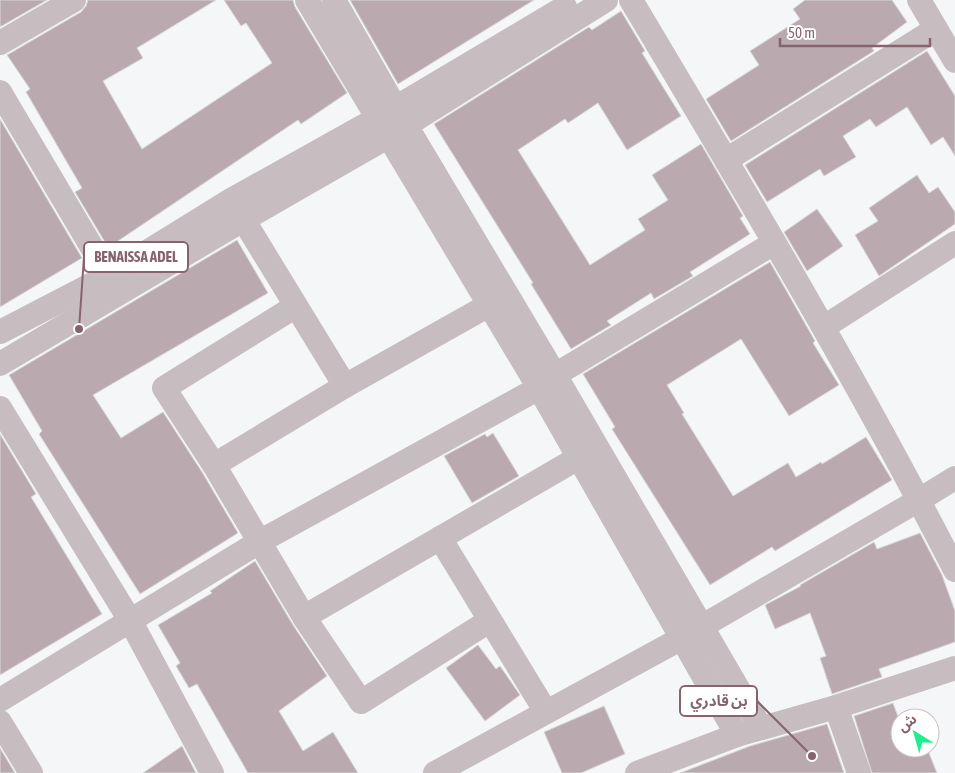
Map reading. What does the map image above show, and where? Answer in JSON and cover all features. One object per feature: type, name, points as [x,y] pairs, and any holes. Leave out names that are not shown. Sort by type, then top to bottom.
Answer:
[{"type":"street","points":[[0,43],[74,0]]},
{"type":"street","points":[[307,0],[392,121],[588,451],[702,626],[761,728]]},
{"type":"street","points":[[334,0],[392,121],[489,305],[547,382]]},
{"type":"street","points":[[392,121],[578,0]]},
{"type":"street","points":[[0,364],[114,285],[237,210],[606,0]]},
{"type":"street","points":[[631,0],[824,327],[919,500],[955,570]]},
{"type":"street","points":[[919,0],[955,61]]},
{"type":"street","points":[[726,160],[936,29]]},
{"type":"street","points":[[0,92],[114,285]]},
{"type":"street","points":[[237,210],[346,386]]},
{"type":"street","points":[[0,700],[131,622],[259,542],[547,382],[774,243]]},
{"type":"street","points":[[824,327],[955,243]]},
{"type":"street","points":[[0,332],[114,285]]},
{"type":"street","points":[[214,465],[346,386],[489,305]]},
{"type":"street","points":[[296,306],[164,388],[214,465],[304,617],[361,702],[489,621]]},
{"type":"street","points":[[0,408],[131,622],[212,773]]},
{"type":"street","points":[[304,617],[588,451]]},
{"type":"street","points":[[588,451],[682,638],[737,735]]},
{"type":"street","points":[[435,773],[682,638],[955,478]]},
{"type":"street","points":[[440,538],[546,712]]},
{"type":"street","points":[[637,773],[737,735],[836,707],[955,668]]},
{"type":"street","points":[[836,707],[859,773]]},
{"type":"street","points":[[0,722],[31,773]]},
{"type":"building","points":[[0,0],[47,0],[0,27]]},
{"type":"building","points":[[88,0],[216,0],[137,48],[143,58],[103,81],[142,149],[272,63],[246,23],[241,26],[224,0],[293,0],[295,7],[347,93],[301,124],[298,120],[112,245],[110,242],[106,244],[75,192],[82,188],[26,92],[30,89],[7,55],[81,12]]},
{"type":"building","points":[[350,0],[534,0],[398,84]]},
{"type":"building","points":[[805,0],[892,0],[907,22],[872,48],[874,51],[731,141],[706,99],[759,65],[750,51],[800,19],[793,9]]},
{"type":"building","points":[[621,11],[645,51],[642,53],[681,116],[627,150],[598,103],[568,123],[565,119],[518,150],[590,265],[645,230],[638,219],[668,200],[652,175],[701,144],[743,216],[740,218],[750,234],[690,272],[693,276],[654,299],[651,293],[607,321],[611,325],[571,349],[531,284],[533,283],[434,124],[589,27],[592,30]]},
{"type":"building","points":[[927,51],[955,96],[955,156],[943,137],[931,145],[907,107],[876,127],[870,119],[843,136],[856,157],[824,176],[820,169],[767,202],[745,165]]},
{"type":"building","points":[[0,119],[82,258],[0,307]]},
{"type":"building","points":[[917,175],[929,193],[938,187],[955,212],[955,224],[879,276],[855,235],[878,221],[869,208]]},
{"type":"building","points":[[817,209],[843,246],[807,271],[784,232]]},
{"type":"building","points":[[237,240],[268,293],[93,395],[121,438],[163,412],[202,472],[238,533],[140,594],[39,434],[42,431],[9,375]]},
{"type":"building","points":[[770,262],[815,341],[813,343],[839,385],[789,416],[741,339],[667,385],[684,413],[682,414],[733,496],[788,463],[796,477],[821,462],[822,464],[866,437],[892,480],[775,551],[772,547],[710,585],[612,429],[615,427],[583,374]]},
{"type":"building","points":[[493,433],[519,476],[472,503],[444,456],[485,434],[487,437]]},
{"type":"building","points":[[0,434],[36,494],[31,497],[102,614],[0,675]]},
{"type":"building","points":[[920,533],[942,575],[955,611],[955,642],[879,669],[882,677],[832,694],[820,658],[826,656],[810,613],[775,629],[765,605],[801,586],[874,542],[877,549]]},
{"type":"building","points":[[255,561],[293,625],[327,676],[279,711],[303,751],[333,732],[358,773],[248,773],[197,684],[189,688],[176,666],[180,663],[158,625],[212,593],[210,591]]},
{"type":"building","points":[[478,645],[496,669],[500,666],[520,695],[485,721],[446,668]]},
{"type":"building","points":[[893,703],[895,708],[890,708],[890,758],[931,758],[937,773],[872,773],[854,716]]},
{"type":"building","points":[[604,706],[625,754],[581,773],[562,773],[544,732]]},
{"type":"building","points":[[827,724],[844,773],[680,773],[750,746]]},
{"type":"building","points":[[182,746],[196,773],[143,773]]},
{"type":"building","points":[[0,748],[15,773],[0,773]]},
{"type":"place","name":"BENAISSA ADEL","points":[[79,329]]},
{"type":"place","name":"بن قادري","points":[[812,756]]}]
